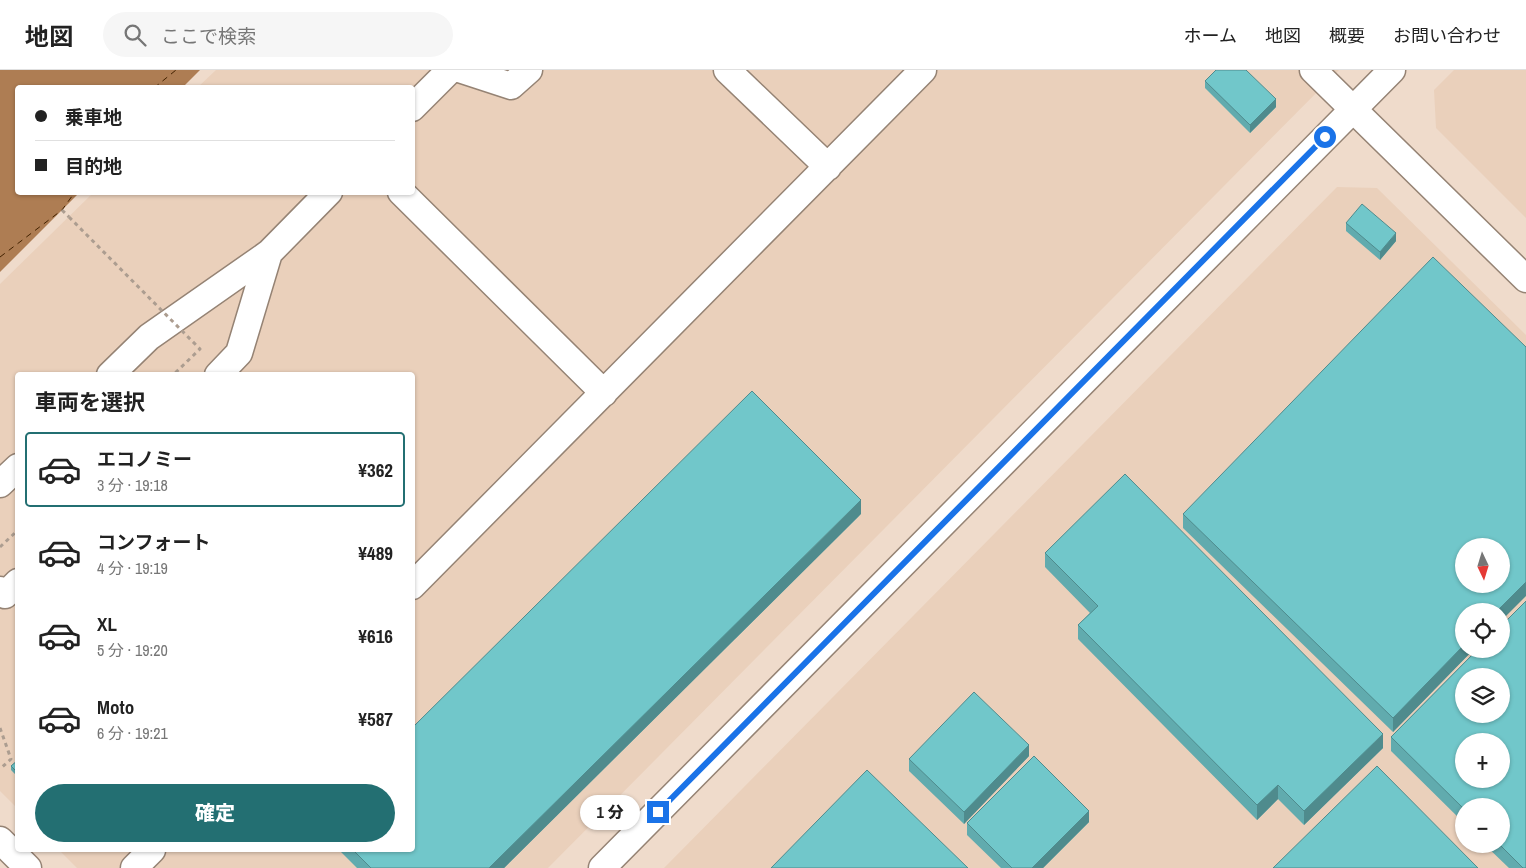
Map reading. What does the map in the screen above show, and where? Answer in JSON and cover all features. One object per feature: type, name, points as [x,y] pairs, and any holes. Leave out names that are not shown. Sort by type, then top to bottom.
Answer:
[{"type":"street","points":[[415,105],[450,70]]},
{"type":"street","points":[[462,70],[511,86],[529,70]]},
{"type":"street","points":[[727,70],[828,167]]},
{"type":"street","points":[[415,583],[924,70]]},
{"type":"street","points":[[1313,70],[1526,279]]},
{"type":"street","points":[[602,868],[1392,70]]},
{"type":"street","points":[[113,372],[149,337],[269,253],[326,195]]},
{"type":"street","points":[[404,195],[604,393]]},
{"type":"street","points":[[221,372],[240,353],[269,253]]},
{"type":"street","points":[[0,484],[15,470]]},
{"type":"street","points":[[0,590],[5,594],[15,585]]},
{"type":"street","points":[[0,840],[28,868]]},
{"type":"path","points":[[62,210],[200,349],[176,372]]},
{"type":"path","points":[[0,547],[15,533]]},
{"type":"path","points":[[0,728],[11,759],[0,769]]},
{"type":"shaded area","points":[[0,70],[200,70],[185,85],[15,85],[15,195],[77,195],[0,272]]},
{"type":"shaded area","points":[[216,70],[1339,70],[548,868],[77,868],[61,852],[415,852],[415,372],[15,372],[15,806],[0,791],[0,284],[91,195],[415,195],[415,85],[200,85]]},
{"type":"shaded area","points":[[1454,70],[1526,70],[1526,218],[1436,128],[1434,90]]},
{"type":"shaded area","points":[[1337,187],[1377,188],[1526,335],[1526,868],[664,868]]},
{"type":"building","points":[[1216,70],[1246,70],[1276,99],[1250,125],[1205,81]]},
{"type":"building","points":[[1362,204],[1396,233],[1380,252],[1346,223]]},
{"type":"building","points":[[1433,257],[1526,347],[1526,582],[1505,603],[1455,603],[1455,654],[1393,718],[1183,514]]},
{"type":"building","points":[[752,391],[861,500],[489,868],[371,868],[355,852],[415,852],[415,725]]},
{"type":"building","points":[[1125,474],[1383,734],[1304,811],[1278,785],[1257,805],[1078,625],[1098,606],[1045,553]]},
{"type":"building","points":[[1526,601],[1526,868],[1523,868],[1508,853],[1510,853],[1510,798],[1455,798],[1455,800],[1391,737],[1455,672],[1455,723],[1510,723],[1510,668],[1459,668],[1469,658],[1510,658],[1510,617]]},
{"type":"building","points":[[974,692],[1029,745],[964,812],[909,759]]},
{"type":"building","points":[[1034,756],[1089,811],[1032,868],[1012,868],[967,823]]},
{"type":"building","points":[[1377,766],[1455,845],[1455,853],[1463,853],[1478,868],[1273,868]]},
{"type":"building","points":[[867,770],[968,868],[771,868]]},
{"type":"ferry route","points":[[158,85],[176,70]]},
{"type":"ferry route","points":[[0,257],[62,210],[73,195]]},
{"type":"route","points":[[658,812],[1325,137]]}]
